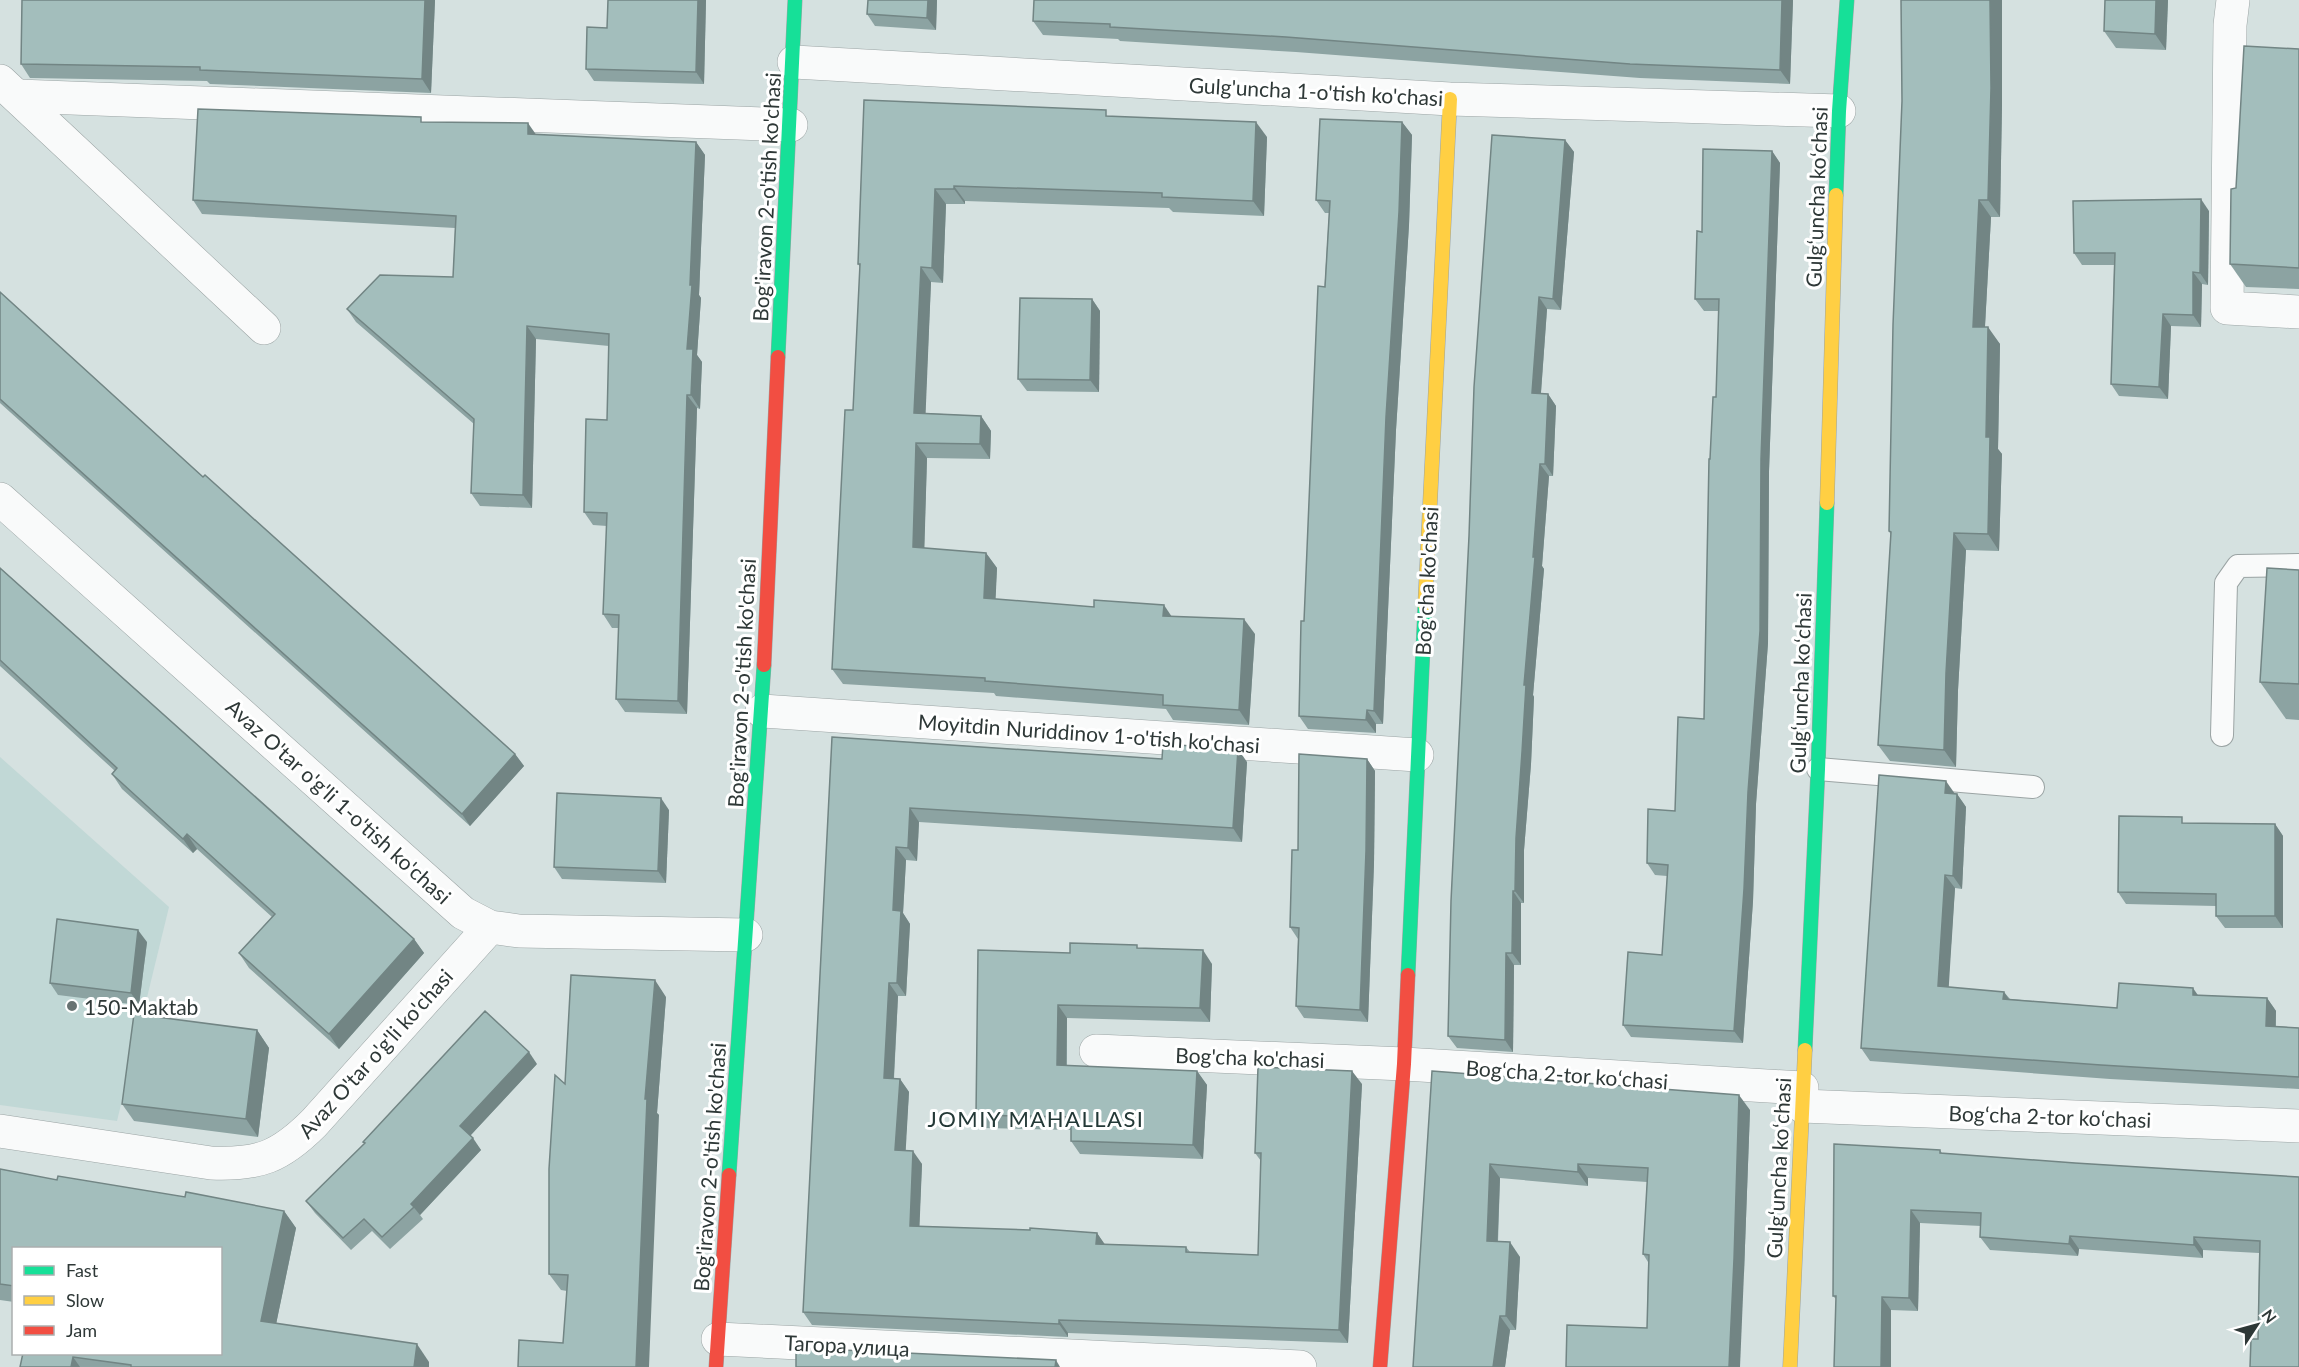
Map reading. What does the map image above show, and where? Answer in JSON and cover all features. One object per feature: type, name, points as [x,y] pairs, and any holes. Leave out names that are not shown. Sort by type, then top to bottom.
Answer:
[{"type":"street","name":"Bog'iravon 2-o'tish ko'chasi","points":[[717,1353],[762,711],[794,62],[795,0]]},
{"type":"street","name":"Gulgʻuncha koʻchasi","points":[[1790,1367],[1818,769],[1839,111],[1847,0]]},
{"type":"street","points":[[2233,0],[2230,25],[2227,308],[2299,312]]},
{"type":"street","name":"Gulg'uncha 1-o'tish ko'chasi","points":[[794,62],[1450,99],[1839,111]]},
{"type":"street","points":[[9,89],[791,124]]},
{"type":"street","points":[[9,89],[264,328]]},
{"type":"street","name":"Bog'cha ko'chasi","points":[[1380,1367],[1404,1064],[1450,99]]},
{"type":"street","name":"Avaz O'tar o'g'li 1-o'tish ko'chasi","points":[[0,499],[463,913],[490,927],[519,932],[746,935]]},
{"type":"street","name":"Moyitdin Nuriddinov 1-o'tish ko'chasi","points":[[762,711],[1417,755]]},
{"type":"street","name":"Avaz O'tar o'g'li ko'chasi","points":[[0,1131],[211,1163],[240,1164],[269,1157],[294,1142],[314,1123],[490,927]]},
{"type":"street","name":"Bog'cha ko'chasi","points":[[1096,1051],[1404,1064]]},
{"type":"street","name":"Bogʻcha 2-tor koʻchasi","points":[[1404,1064],[1802,1097],[2299,1126]]},
{"type":"street","name":"Тагора улица","points":[[717,1353],[1300,1367]]},
{"type":"lane","points":[[2222,735],[2226,583],[2238,566],[2299,565]]},
{"type":"lane","points":[[1818,769],[2033,787]]},
{"type":"shaded area","name":"150-Maktab","points":[[0,757],[169,907],[117,1121],[0,1105]]},
{"type":"building","points":[[22,0],[425,0],[422,79],[200,70],[200,67],[21,64]]},
{"type":"building","points":[[608,0],[698,0],[696,72],[586,69],[587,27],[607,28]]},
{"type":"building","points":[[868,0],[928,0],[927,18],[867,14]]},
{"type":"building","points":[[1034,0],[1782,0],[1780,70],[1630,64],[1286,37],[1110,27],[1110,24],[1033,21]]},
{"type":"building","points":[[1901,0],[1990,0],[1991,88],[1988,200],[1979,200],[1973,327],[1988,327],[1986,437],[1990,437],[1988,534],[1954,533],[1944,750],[1878,745],[1891,532],[1889,531],[1893,325],[1902,101]]},
{"type":"building","points":[[2105,0],[2156,0],[2155,34],[2104,31]]},
{"type":"building","points":[[2244,46],[2299,49],[2299,268],[2230,264],[2231,189],[2236,188]]},
{"type":"building","points":[[864,100],[1106,110],[1106,116],[1256,122],[1253,201],[1162,197],[1162,193],[954,186],[954,189],[935,189],[932,268],[921,267],[914,413],[981,416],[980,444],[916,443],[913,547],[986,553],[984,598],[1094,607],[1094,600],[1164,605],[1163,616],[1244,619],[1239,710],[1163,705],[1163,695],[985,681],[985,678],[832,669],[845,410],[853,410],[860,264],[858,264]]},
{"type":"building","points":[[198,109],[421,117],[421,122],[528,123],[528,134],[696,142],[690,285],[692,285],[687,349],[693,349],[691,395],[687,395],[678,701],[616,699],[619,615],[603,614],[607,513],[584,512],[586,419],[607,420],[609,334],[527,326],[523,495],[471,493],[474,419],[347,309],[380,275],[453,277],[456,216],[193,200]]},
{"type":"building","points":[[1320,119],[1402,122],[1399,212],[1386,417],[1374,711],[1367,710],[1366,720],[1299,716],[1301,621],[1304,621],[1318,286],[1325,287],[1330,201],[1316,200]]},
{"type":"building","points":[[1492,135],[1565,140],[1553,299],[1539,297],[1532,393],[1548,394],[1545,464],[1540,464],[1524,685],[1526,685],[1516,838],[1515,891],[1513,891],[1512,953],[1506,953],[1505,1040],[1448,1036],[1451,901],[1474,387]]},
{"type":"building","points":[[1703,149],[1772,151],[1761,459],[1760,631],[1734,1031],[1623,1025],[1628,952],[1662,955],[1668,865],[1647,863],[1648,809],[1675,811],[1678,717],[1704,719],[1709,459],[1713,397],[1716,397],[1719,299],[1695,299],[1697,231],[1702,232]]},
{"type":"building","points":[[2201,199],[2200,273],[2193,272],[2193,315],[2163,314],[2159,387],[2111,384],[2115,253],[2074,253],[2073,201]]},
{"type":"building","points":[[0,292],[203,477],[205,475],[515,754],[462,814],[0,399]]},
{"type":"building","points":[[1020,298],[1092,299],[1090,380],[1018,379]]},
{"type":"building","points":[[0,568],[414,939],[329,1034],[239,953],[275,914],[187,834],[183,839],[112,774],[117,768],[0,660]]},
{"type":"building","points":[[2267,568],[2299,570],[2299,684],[2260,682]]},
{"type":"building","points":[[832,737],[1162,759],[1163,744],[1238,749],[1233,828],[910,808],[908,848],[896,847],[893,910],[901,911],[897,983],[889,983],[884,1078],[900,1079],[895,1150],[913,1151],[910,1226],[1030,1230],[1030,1228],[1097,1233],[1096,1244],[1186,1247],[1186,1252],[1258,1255],[1261,1153],[1255,1153],[1258,1067],[1352,1071],[1339,1330],[1059,1320],[1059,1324],[803,1312]]},
{"type":"building","points":[[1299,754],[1367,759],[1360,1010],[1296,1006],[1299,928],[1290,927],[1292,850],[1298,850]]},
{"type":"building","points":[[1879,775],[1946,781],[1945,793],[1957,794],[1953,876],[1945,875],[1938,986],[2004,992],[2003,999],[2117,1008],[2119,983],[2193,988],[2193,995],[2267,998],[2266,1026],[2299,1028],[2299,1077],[1861,1048]]},
{"type":"building","points":[[557,793],[661,798],[658,871],[554,867]]},
{"type":"building","points":[[2119,816],[2182,817],[2182,823],[2275,824],[2275,916],[2216,916],[2216,894],[2118,892]]},
{"type":"building","points":[[57,919],[138,930],[131,993],[50,983]]},
{"type":"building","points":[[1070,943],[1203,950],[1200,1008],[1058,1005],[1057,1065],[1197,1071],[1193,1145],[1071,1141],[1071,1117],[976,1115],[978,950],[1070,953]]},
{"type":"building","points":[[571,975],[655,980],[645,1099],[647,1099],[636,1367],[518,1367],[519,1340],[563,1343],[568,1275],[549,1274],[549,1169],[555,1075],[565,1084]]},
{"type":"building","points":[[485,1011],[529,1052],[460,1126],[473,1138],[411,1204],[414,1207],[382,1237],[364,1219],[343,1238],[306,1201],[365,1143],[363,1142]]},
{"type":"building","points":[[134,1014],[257,1030],[246,1119],[122,1104]]},
{"type":"building","points":[[1432,1071],[1739,1095],[1729,1367],[1566,1367],[1567,1325],[1647,1328],[1649,1255],[1643,1254],[1648,1168],[1578,1164],[1578,1172],[1490,1164],[1487,1241],[1510,1242],[1506,1316],[1500,1316],[1493,1367],[1413,1367]]},
{"type":"building","points":[[1834,1144],[1940,1150],[1940,1153],[2075,1163],[2299,1177],[2299,1367],[2250,1367],[2251,1339],[2258,1339],[2260,1241],[2194,1237],[2194,1245],[2070,1236],[2069,1244],[1980,1237],[1981,1213],[1911,1210],[1909,1298],[1882,1297],[1881,1367],[1834,1367],[1836,1296],[1833,1296]]},
{"type":"building","points":[[0,1169],[57,1180],[58,1176],[185,1197],[186,1192],[284,1211],[261,1321],[417,1344],[414,1367],[131,1367],[131,1365],[73,1357],[71,1367],[20,1367],[23,1355],[222,1355],[222,1247],[12,1247],[12,1286],[0,1284]]},
{"type":"building","points":[[800,1348],[1056,1360],[1055,1367],[796,1367],[796,1353],[800,1353]]},
{"type":"traffic: fast","points":[[778,357],[795,0]]},
{"type":"traffic: fast","points":[[1836,195],[1847,0]]},
{"type":"traffic: fast","points":[[1805,1050],[1827,503]]},
{"type":"traffic: fast","points":[[1408,975],[1425,605]]},
{"type":"traffic: fast","points":[[729,1175],[764,665]]},
{"type":"traffic: slow","points":[[1425,605],[1450,99]]},
{"type":"traffic: slow","points":[[1827,503],[1836,195]]},
{"type":"traffic: slow","points":[[1790,1367],[1805,1050]]},
{"type":"traffic: jam","points":[[764,665],[778,357]]},
{"type":"traffic: jam","points":[[1380,1367],[1404,1064],[1408,975]]},
{"type":"traffic: jam","points":[[716,1367],[729,1175]]},
{"type":"place","name":"150-Maktab","points":[[72,1006]]},
{"type":"district","name":"JOMIY MAHALLASI","points":[[1036,1118]]}]
